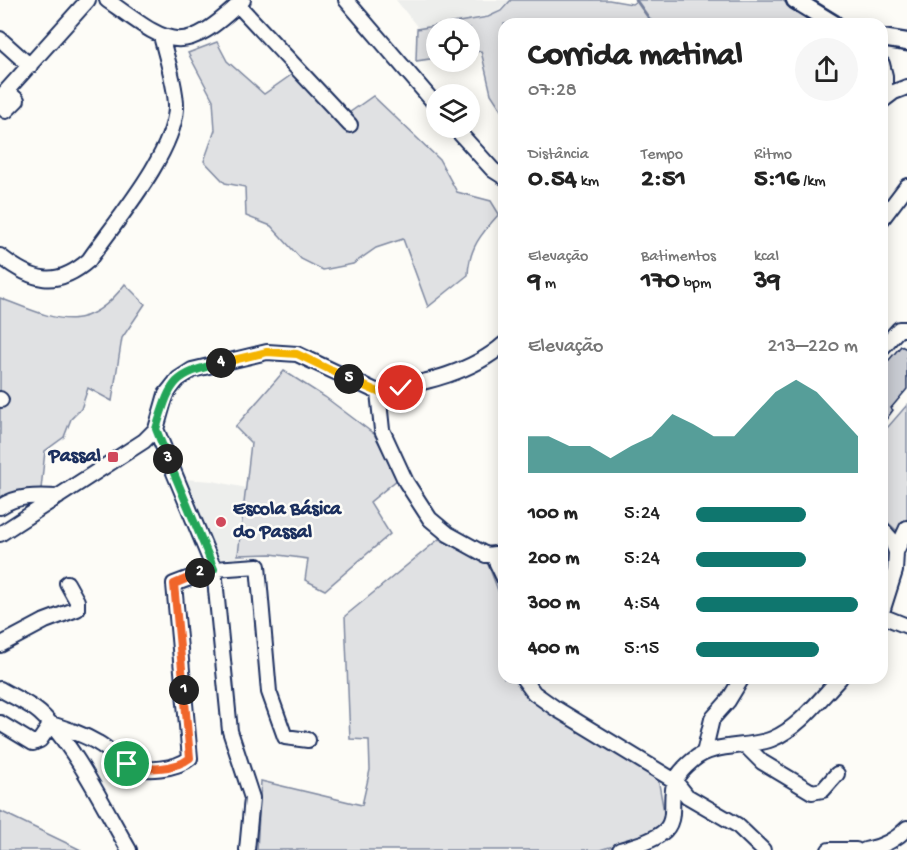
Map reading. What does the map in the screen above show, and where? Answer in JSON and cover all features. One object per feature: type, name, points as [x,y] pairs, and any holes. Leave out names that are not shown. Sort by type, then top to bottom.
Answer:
[{"type":"main road","points":[[806,3],[826,18]]},
{"type":"main road","points":[[888,39],[907,42]]},
{"type":"street","points":[[0,105],[6,111],[17,100],[3,95],[88,0]]},
{"type":"street","points":[[107,0],[170,40],[203,33],[227,15],[238,2],[350,125]]},
{"type":"street","points":[[346,0],[426,93]]},
{"type":"street","points":[[0,256],[28,275],[42,279],[59,278],[75,272],[89,260],[154,166],[172,132],[176,107],[161,36]]},
{"type":"street","points":[[0,39],[30,66]]},
{"type":"street","points":[[888,97],[907,87]]},
{"type":"street","points":[[464,138],[498,173]]},
{"type":"street","points":[[888,211],[907,186]]},
{"type":"street","points":[[888,341],[899,329],[907,329]]},
{"type":"street","points":[[0,534],[144,441],[156,429],[166,394],[178,379],[192,370],[267,352],[297,354],[378,392],[454,373],[491,356],[498,350]]},
{"type":"street","points":[[378,392],[382,430],[406,482],[430,519],[448,534],[486,555],[498,554]]},
{"type":"street","points":[[156,429],[214,569],[230,730],[252,798],[247,850]]},
{"type":"street","points":[[0,507],[10,500],[36,496],[58,497]]},
{"type":"street","points":[[888,594],[895,571],[896,552],[907,528]]},
{"type":"street","points":[[888,536],[896,552]]},
{"type":"street","points":[[51,724],[78,732],[101,744],[127,764],[139,769],[181,765],[190,758],[174,584],[214,569],[258,566],[269,692],[285,737],[308,740]]},
{"type":"street","points":[[0,645],[45,621],[78,609],[77,601],[67,583]]},
{"type":"street","points":[[888,617],[907,626]]},
{"type":"street","points":[[527,684],[534,693],[555,708],[675,782],[687,796],[737,825],[763,850]]},
{"type":"street","points":[[704,753],[712,720],[738,684]]},
{"type":"street","points":[[620,850],[663,833],[672,821],[675,782],[693,760],[704,753],[774,738],[794,725],[834,684]]},
{"type":"street","points":[[0,689],[38,711],[51,724],[66,743],[129,850]]},
{"type":"street","points":[[0,723],[33,742],[40,740],[51,724]]},
{"type":"street","points":[[745,745],[762,762],[812,792],[823,790],[837,774]]},
{"type":"street","points":[[865,850],[891,842],[907,828]]},
{"type":"street","points":[[829,850],[856,850]]},
{"type":"shaded area","points":[[396,0],[511,0],[494,14],[474,18],[426,18],[426,28],[419,29]]},
{"type":"shaded area","points":[[511,0],[609,0],[632,4],[638,0],[782,0],[810,18],[498,18],[498,105],[491,94],[480,51],[480,18],[501,11]]},
{"type":"shaded area","points":[[426,27],[426,60],[416,61],[417,29]]},
{"type":"shaded area","points":[[217,42],[227,61],[264,94],[294,73],[336,122],[373,96],[439,159],[457,192],[491,201],[498,212],[477,242],[471,257],[468,275],[428,307],[403,239],[376,248],[353,264],[323,270],[301,259],[271,226],[246,216],[245,187],[225,183],[204,161],[215,130],[213,100],[188,53]]},
{"type":"shaded area","points":[[125,284],[145,304],[122,338],[112,401],[88,388],[81,409],[71,419],[64,437],[45,451],[41,489],[23,493],[3,502],[0,498],[0,408],[2,404],[0,394],[0,298],[36,312],[67,319],[96,312],[110,301]]},
{"type":"shaded area","points":[[284,371],[325,397],[374,434],[398,479],[370,502],[390,534],[325,590],[305,580],[308,559],[271,554],[238,555],[251,443],[235,427]]},
{"type":"shaded area","points":[[907,405],[907,519],[900,529],[896,530],[888,523],[888,427]]},
{"type":"shaded area","name":"Escola Básica do Passal","points":[[183,479],[213,481],[246,488],[238,558],[215,559]]},
{"type":"shaded area","points":[[439,539],[488,564],[498,590],[498,684],[521,684],[527,697],[658,778],[665,818],[659,826],[636,840],[600,850],[257,850],[261,781],[362,805],[370,770],[369,740],[350,739],[345,616]]},
{"type":"shaded area","points":[[0,811],[81,850],[0,850]]},
{"type":"building","points":[[901,346],[907,349],[907,389],[891,408],[893,410],[888,417],[888,361]]},
{"type":"waterway","points":[[636,0],[649,18]]},
{"type":"place","name":"Passal","points":[[113,457]]},
{"type":"place","name":"Escola Básica do Passal","points":[[221,522]]},
{"type":"route","points":[[127,764],[139,769],[181,765],[190,758],[174,584],[214,569],[156,429],[166,394],[178,379],[192,370],[267,352],[297,354],[378,392],[401,388]]}]
